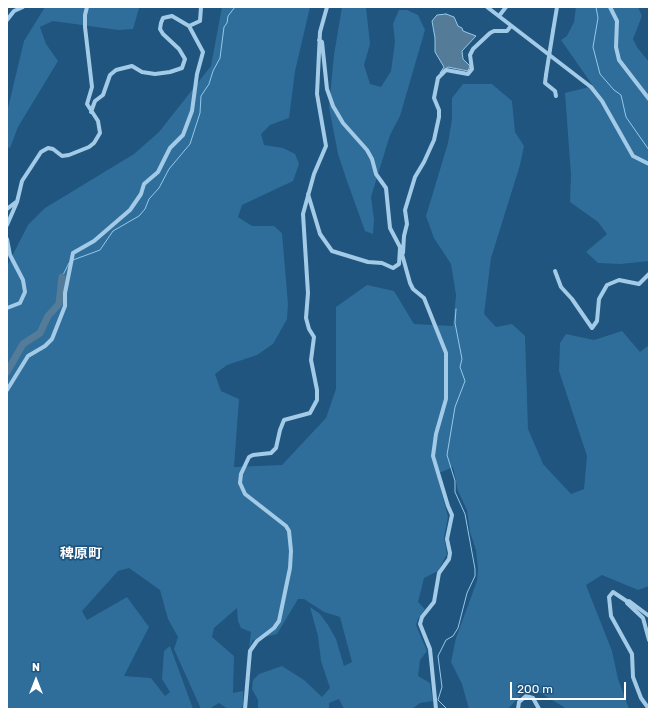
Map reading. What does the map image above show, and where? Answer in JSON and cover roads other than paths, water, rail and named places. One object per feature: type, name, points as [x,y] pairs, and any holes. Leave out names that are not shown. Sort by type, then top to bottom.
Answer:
[{"type":"street","points":[[7,20],[14,11],[23,7]]},
{"type":"street","points":[[7,225],[17,202],[22,181],[42,152],[48,148],[53,149],[62,156],[69,155],[94,143],[100,133],[98,121],[87,104],[92,87],[85,27],[87,7]]},
{"type":"street","points":[[188,26],[200,21],[201,7]]},
{"type":"street","points":[[245,709],[250,651],[257,641],[274,628],[279,621],[290,568],[291,551],[289,531],[286,526],[245,494],[240,483],[241,474],[249,457],[253,455],[271,453],[276,448],[284,420],[310,413],[316,400],[317,390],[311,360],[314,337],[309,329],[306,318],[308,293],[303,214],[308,194],[326,146],[317,100],[319,40],[328,7]]},
{"type":"street","points":[[487,7],[591,87],[602,101],[633,156],[649,164]]},
{"type":"street","points":[[499,16],[506,7]]},
{"type":"street","points":[[556,96],[555,91],[545,83],[557,7]]},
{"type":"street","points":[[610,7],[617,21],[616,47],[619,60],[649,99]]},
{"type":"street","points":[[7,390],[28,356],[45,346],[52,339],[65,306],[72,253],[94,241],[130,210],[141,194],[144,184],[158,172],[170,148],[182,135],[192,111],[197,74],[203,52],[188,26],[172,16],[163,18],[160,29],[163,34],[179,49],[184,59],[182,68],[170,72],[155,74],[142,72],[132,66],[116,70],[110,75],[103,95],[95,101],[91,112]]},
{"type":"street","points":[[403,257],[404,236],[407,224],[405,210],[415,177],[434,140],[439,117],[439,110],[434,98],[438,78],[446,70],[468,74],[472,69],[470,55],[473,49],[490,33],[494,31],[507,31],[511,26]]},
{"type":"street","points":[[319,40],[322,42],[327,89],[333,106],[342,123],[372,159],[376,174],[386,188],[388,222],[400,247],[414,289],[424,298],[438,330],[447,358],[446,399],[436,434],[433,456],[452,515],[447,539],[450,553],[449,559],[439,573],[434,602],[420,624],[430,649],[436,709]]},
{"type":"street","points":[[308,194],[320,234],[332,251],[368,262],[382,263],[393,268],[399,264],[398,250],[400,247]]},
{"type":"street","points":[[7,209],[17,202]]},
{"type":"street","points":[[7,239],[10,255],[23,280],[25,292],[20,303],[7,308]]},
{"type":"street","points":[[555,271],[561,287],[572,299],[592,328],[597,321],[599,299],[607,285],[619,280],[639,284],[649,274]]},
{"type":"street","points":[[649,616],[616,592],[613,592],[609,597],[611,616],[632,654],[632,677],[641,698],[649,709]]},
{"type":"street","points":[[628,602],[627,603],[643,618],[649,640]]},
{"type":"street","points":[[518,709],[519,702],[526,696],[533,698],[539,709]]},
{"type":"waterway","points":[[73,260],[100,250],[113,231],[139,216],[145,209],[149,199],[159,188],[169,169],[190,144],[200,113],[201,96],[209,84],[213,71],[220,58],[224,27],[227,23],[228,16],[235,7]]},
{"type":"waterway","points":[[596,7],[598,18],[593,47],[600,74],[614,90],[621,95],[626,117],[649,150]]},
{"type":"waterway","points":[[62,277],[69,263]]},
{"type":"waterway","points":[[7,372],[23,344],[40,333],[48,316],[59,304],[62,277]]},
{"type":"waterway","points":[[447,709],[438,700],[442,687],[438,656],[446,640],[453,636],[458,628],[467,593],[475,576],[465,514],[455,492],[455,481],[447,455],[455,407],[465,381],[460,367],[462,359],[455,323],[456,309]]},
{"type":"district","name":"稗原町","points":[[81,554]]}]
